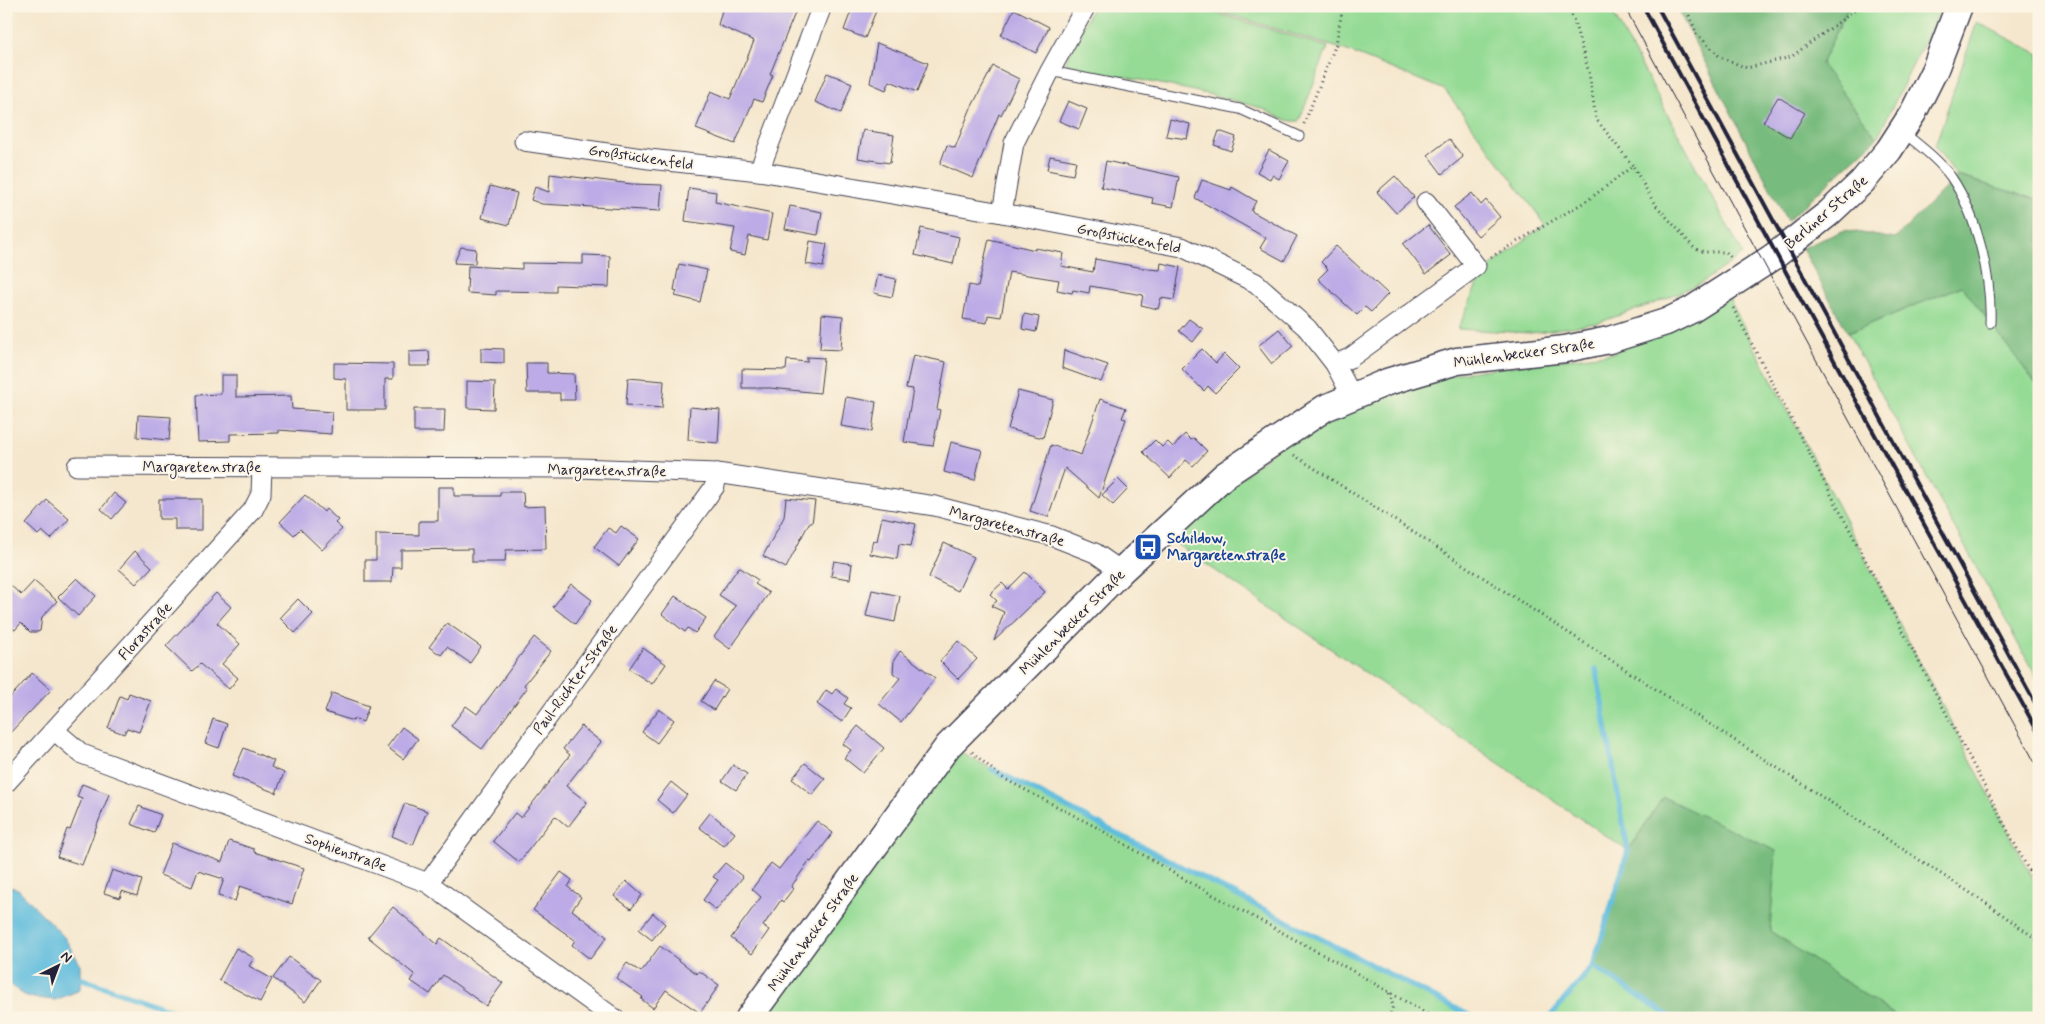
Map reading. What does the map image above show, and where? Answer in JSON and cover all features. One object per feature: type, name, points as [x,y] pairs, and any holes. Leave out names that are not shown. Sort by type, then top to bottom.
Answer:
[{"type":"main road","name":"Berliner Straße","points":[[1773,257],[1829,213],[1862,182],[1889,150],[1913,113],[1935,69],[1959,6]]},
{"type":"main road","name":"Mühlenbecker Straße","points":[[749,1018],[956,739],[1121,571],[1225,475],[1325,408],[1387,382],[1457,361],[1566,349],[1609,340],[1666,322],[1691,310],[1724,290],[1773,257]]},
{"type":"street","points":[[759,171],[822,6]]},
{"type":"street","points":[[1002,213],[1014,143],[1050,71],[1086,6]]},
{"type":"street","name":"Großstückenfeld","points":[[524,141],[649,159],[759,171],[1002,213],[1182,247],[1256,284],[1307,328],[1335,364],[1352,396]]},
{"type":"street","points":[[1335,364],[1350,358],[1476,266],[1426,202]]},
{"type":"street","name":"Margaretenstraße","points":[[77,466],[578,468],[717,473],[935,506],[1052,536],[1095,553],[1110,561],[1121,571]]},
{"type":"street","name":"Florastraße","points":[[6,783],[253,510],[260,494],[262,468]]},
{"type":"street","name":"Paul-Richter-Straße","points":[[428,883],[715,486],[717,473]]},
{"type":"street","name":"Sophienstraße","points":[[55,731],[82,754],[428,883],[614,1018]]},
{"type":"lane","points":[[1050,71],[1240,109],[1299,136]]},
{"type":"lane","points":[[1902,131],[1929,154],[1950,177],[1965,204],[1987,272],[1991,302],[1990,324]]},
{"type":"path","points":[[1299,136],[1336,44],[1343,6]]},
{"type":"path","points":[[1567,6],[1574,18],[1589,73],[1596,118],[1633,166],[1654,203],[1694,249],[1704,252],[1726,252],[1745,276]]},
{"type":"path","points":[[1685,6],[1697,34],[1720,57],[1747,68],[1791,57],[1861,6]]},
{"type":"path","points":[[1476,266],[1588,200],[1633,166]]},
{"type":"path","points":[[1724,290],[2039,890]]},
{"type":"path","points":[[1278,438],[1294,456],[1989,905],[2039,941]]},
{"type":"path","points":[[956,739],[1001,777],[1096,827],[1182,878],[1434,1018]]},
{"type":"path","points":[[1389,992],[1393,1006],[1389,1018]]},
{"type":"green space","points":[[1093,6],[1194,6],[1328,47],[1299,121],[1287,120],[1263,109],[1213,95],[1081,69],[1065,63]]},
{"type":"green space","points":[[1201,6],[1609,6],[1743,254],[1701,283],[1655,303],[1597,323],[1531,333],[1458,329],[1482,273],[1545,224],[1445,90],[1345,50]]},
{"type":"green space","points":[[1676,6],[1849,6],[1821,64],[1877,138],[1787,221]]},
{"type":"green space","points":[[1849,6],[1942,6],[1877,138],[1821,64]]},
{"type":"green space","points":[[1977,22],[2039,54],[2039,200],[1957,176],[1935,146]]},
{"type":"green space","points":[[1957,176],[2039,200],[2039,388],[1962,286],[1848,333],[1802,248],[1845,230],[1895,239]]},
{"type":"green space","points":[[1962,286],[2039,387],[2039,682],[1848,333]]},
{"type":"green space","points":[[1724,289],[2039,890],[2039,1018],[1899,1018],[1770,931],[1663,797],[1628,851],[1172,541],[1233,485],[1325,408],[1459,373],[1613,353],[1690,312]]},
{"type":"green space","points":[[948,746],[1474,1018],[749,1018]]},
{"type":"green space","points":[[1663,797],[1776,851],[1770,931],[1899,1018],[1672,1018],[1593,966],[1628,851]]},
{"type":"green space","points":[[1593,966],[1672,1018],[1549,1018]]},
{"type":"water","points":[[6,886],[18,889],[64,937],[80,964],[80,990],[55,1000],[27,997],[6,982]]},
{"type":"building","points":[[723,6],[798,6],[770,74],[773,75],[762,102],[754,99],[735,144],[696,129],[711,91],[730,99],[754,41],[718,25]]},
{"type":"building","points":[[853,6],[878,6],[865,38],[844,30]]},
{"type":"building","points":[[1014,9],[1049,27],[1036,53],[1001,35]]},
{"type":"building","points":[[877,43],[928,63],[917,92],[890,81],[886,90],[870,83]]},
{"type":"building","points":[[993,66],[1019,79],[1001,115],[999,114],[973,178],[940,164],[947,145],[955,148],[970,110]]},
{"type":"building","points":[[827,73],[852,83],[841,113],[815,102]]},
{"type":"building","points":[[1778,97],[1805,113],[1790,138],[1763,122]]},
{"type":"building","points":[[1068,101],[1087,109],[1079,129],[1059,121]]},
{"type":"building","points":[[1170,119],[1190,124],[1187,139],[1166,136]]},
{"type":"building","points":[[863,130],[894,135],[890,163],[858,158]]},
{"type":"building","points":[[1219,131],[1236,137],[1231,151],[1214,145]]},
{"type":"building","points":[[1449,139],[1463,157],[1442,174],[1428,155]]},
{"type":"building","points":[[1269,150],[1289,161],[1279,179],[1272,175],[1270,179],[1257,172]]},
{"type":"building","points":[[1050,156],[1076,161],[1073,175],[1047,170]]},
{"type":"building","points":[[1106,161],[1179,177],[1173,207],[1152,203],[1153,198],[1101,187]]},
{"type":"building","points":[[550,174],[632,184],[662,185],[660,211],[542,204],[531,200],[535,187],[549,192]]},
{"type":"building","points":[[1395,176],[1414,197],[1396,213],[1377,192]]},
{"type":"building","points":[[1202,180],[1231,190],[1232,187],[1256,201],[1251,211],[1297,236],[1284,261],[1260,248],[1266,238],[1195,198]]},
{"type":"building","points":[[490,186],[517,193],[509,225],[482,218]]},
{"type":"building","points":[[689,188],[716,192],[715,202],[772,214],[767,240],[749,236],[745,255],[730,252],[735,228],[685,221]]},
{"type":"building","points":[[1472,193],[1481,205],[1486,200],[1500,217],[1478,236],[1454,207]]},
{"type":"building","points":[[790,206],[822,212],[818,235],[785,229]]},
{"type":"building","points":[[1428,225],[1451,255],[1426,274],[1403,244]]},
{"type":"building","points":[[921,228],[959,237],[953,264],[915,255]]},
{"type":"building","points":[[989,239],[1035,250],[1035,248],[1063,253],[1061,266],[1093,272],[1095,259],[1149,269],[1160,270],[1161,263],[1180,267],[1174,300],[1161,298],[1158,309],[1141,305],[1143,295],[1090,286],[1089,293],[1073,290],[1072,293],[1057,290],[1059,280],[1009,272],[1001,317],[988,315],[987,323],[963,319],[969,285],[978,287]]},
{"type":"building","points":[[810,241],[827,244],[823,267],[806,264]]},
{"type":"building","points":[[1336,246],[1388,294],[1371,312],[1365,307],[1357,315],[1318,279],[1328,269],[1321,262]]},
{"type":"building","points":[[461,247],[476,249],[475,264],[454,263]]},
{"type":"building","points":[[583,255],[610,256],[609,287],[556,285],[556,292],[496,291],[496,295],[467,293],[468,266],[522,269],[522,263],[583,264]]},
{"type":"building","points":[[679,264],[707,270],[700,302],[675,296],[677,291],[674,290]]},
{"type":"building","points":[[878,275],[896,279],[892,297],[874,293]]},
{"type":"building","points":[[822,314],[843,316],[841,350],[820,349]]},
{"type":"building","points":[[1024,314],[1039,317],[1036,332],[1022,329]]},
{"type":"building","points":[[1189,319],[1203,329],[1193,342],[1179,331]]},
{"type":"building","points":[[1279,329],[1293,346],[1272,364],[1258,346]]},
{"type":"building","points":[[481,348],[504,349],[504,363],[481,362]]},
{"type":"building","points":[[1202,349],[1216,363],[1224,354],[1239,369],[1215,393],[1208,386],[1204,391],[1182,369]]},
{"type":"building","points":[[1064,350],[1108,365],[1101,382],[1062,368]]},
{"type":"building","points":[[429,351],[430,366],[409,366],[409,352]]},
{"type":"building","points":[[913,355],[946,362],[937,409],[940,410],[933,446],[904,442],[913,389],[906,388]]},
{"type":"building","points":[[807,357],[824,358],[820,393],[770,388],[742,388],[742,369],[786,370],[787,360],[807,362]]},
{"type":"building","points":[[334,363],[393,364],[393,379],[385,379],[385,410],[346,410],[346,379],[334,378]]},
{"type":"building","points":[[526,363],[547,363],[547,373],[574,374],[575,400],[560,400],[560,393],[527,393]]},
{"type":"building","points":[[221,375],[236,375],[236,397],[291,396],[292,409],[332,412],[331,434],[279,430],[279,433],[230,434],[230,441],[198,442],[196,395],[221,394]]},
{"type":"building","points":[[628,378],[664,381],[662,408],[626,405]]},
{"type":"building","points":[[467,381],[495,382],[494,409],[467,408]]},
{"type":"building","points":[[1018,391],[1053,400],[1043,438],[1008,429]]},
{"type":"building","points":[[846,397],[876,402],[872,431],[841,426]]},
{"type":"building","points":[[1100,399],[1126,408],[1122,418],[1126,419],[1099,498],[1065,468],[1048,517],[1030,511],[1051,445],[1081,455]]},
{"type":"building","points":[[690,407],[720,410],[718,443],[688,440]]},
{"type":"building","points":[[414,409],[445,409],[444,432],[414,432]]},
{"type":"building","points":[[138,415],[171,417],[169,440],[137,437]]},
{"type":"building","points":[[1185,434],[1191,440],[1194,438],[1207,451],[1193,466],[1186,460],[1170,478],[1143,452],[1155,440],[1162,447],[1168,442],[1173,447]]},
{"type":"building","points":[[951,442],[982,450],[975,480],[944,472]]},
{"type":"building","points":[[1118,479],[1128,489],[1113,505],[1102,495]]},
{"type":"building","points":[[438,487],[454,487],[454,496],[500,496],[500,492],[523,492],[524,507],[545,506],[546,549],[506,550],[505,562],[472,562],[472,549],[401,550],[401,567],[393,567],[392,582],[365,582],[365,560],[376,560],[376,534],[419,535],[419,521],[438,521]]},
{"type":"building","points":[[114,493],[126,503],[112,519],[101,509]]},
{"type":"building","points":[[305,495],[324,512],[326,509],[338,520],[335,523],[342,529],[322,550],[300,529],[294,535],[280,522]]},
{"type":"building","points":[[786,498],[815,501],[812,523],[809,523],[786,568],[763,556],[784,517]]},
{"type":"building","points":[[159,499],[202,499],[202,530],[175,530],[175,519],[159,519]]},
{"type":"building","points":[[47,500],[69,519],[51,539],[42,531],[38,535],[26,524]]},
{"type":"building","points":[[882,517],[916,524],[911,546],[899,544],[897,559],[870,554],[873,540],[877,541]]},
{"type":"building","points":[[621,526],[639,539],[619,566],[594,547],[608,528],[616,533]]},
{"type":"building","points":[[944,543],[974,557],[958,591],[929,577]]},
{"type":"building","points":[[135,551],[152,567],[136,584],[119,569]]},
{"type":"building","points":[[834,561],[852,564],[850,579],[831,576]]},
{"type":"building","points":[[739,567],[758,580],[755,584],[769,593],[730,649],[714,637],[736,606],[719,595]]},
{"type":"building","points":[[1025,572],[1045,592],[994,641],[1004,612],[991,606],[997,601],[990,594],[1002,583],[1008,589]]},
{"type":"building","points":[[77,578],[96,596],[78,616],[58,597]]},
{"type":"building","points":[[6,581],[21,595],[34,581],[57,601],[42,617],[40,631],[30,632],[21,623],[15,630],[6,623]]},
{"type":"building","points":[[571,584],[592,600],[575,624],[553,607]]},
{"type":"building","points":[[872,590],[900,596],[895,622],[866,616]]},
{"type":"building","points":[[216,593],[231,607],[217,623],[240,644],[222,664],[238,678],[229,689],[200,664],[192,671],[166,646]]},
{"type":"building","points":[[675,596],[706,618],[695,633],[688,628],[685,632],[662,614]]},
{"type":"building","points":[[298,599],[313,614],[295,633],[280,618]]},
{"type":"building","points":[[447,623],[481,647],[470,663],[447,647],[441,655],[429,647]]},
{"type":"building","points":[[534,637],[551,651],[524,685],[527,688],[482,749],[451,726],[466,706],[477,714]]},
{"type":"building","points":[[958,641],[977,659],[958,679],[940,661]]},
{"type":"building","points":[[643,648],[666,664],[652,684],[629,669]]},
{"type":"building","points":[[900,651],[935,678],[901,722],[879,704],[900,678],[893,673],[894,660]]},
{"type":"building","points":[[32,673],[51,690],[6,737],[6,702]]},
{"type":"building","points":[[714,681],[727,689],[714,710],[701,701]]},
{"type":"building","points":[[836,689],[848,698],[844,704],[851,708],[842,722],[817,704],[826,690],[832,694]]},
{"type":"building","points":[[129,693],[151,701],[139,732],[127,728],[124,734],[108,728],[120,696],[127,699]]},
{"type":"building","points":[[332,693],[369,706],[363,722],[354,718],[353,721],[325,712]]},
{"type":"building","points":[[659,709],[674,720],[657,743],[642,732]]},
{"type":"building","points":[[213,719],[227,724],[219,748],[205,743]]},
{"type":"building","points":[[581,726],[601,742],[566,786],[587,802],[568,827],[555,816],[519,862],[493,841],[515,813],[521,818],[570,755],[563,749]]},
{"type":"building","points":[[858,726],[884,748],[863,773],[844,758],[851,750],[843,744]]},
{"type":"building","points":[[402,727],[418,739],[403,759],[387,747]]},
{"type":"building","points":[[244,748],[274,761],[271,767],[284,773],[276,793],[232,776]]},
{"type":"building","points":[[805,763],[825,779],[812,795],[792,779]]},
{"type":"building","points":[[733,765],[747,774],[736,790],[722,781]]},
{"type":"building","points":[[671,782],[687,795],[673,813],[657,800]]},
{"type":"building","points":[[82,784],[109,794],[82,865],[57,857],[67,829],[70,830],[82,799],[77,797]]},
{"type":"building","points":[[405,803],[427,811],[413,845],[392,836]]},
{"type":"building","points":[[139,806],[161,815],[154,833],[131,824]]},
{"type":"building","points":[[710,813],[735,833],[724,846],[699,827]]},
{"type":"building","points":[[817,821],[833,833],[811,862],[809,861],[791,887],[793,889],[783,902],[781,900],[763,926],[769,930],[752,954],[731,938],[761,897],[752,889],[771,863],[779,869]]},
{"type":"building","points":[[229,841],[254,849],[254,852],[304,868],[292,904],[240,886],[235,901],[218,896],[224,879],[198,871],[192,887],[160,875],[172,843],[222,862]]},
{"type":"building","points":[[725,863],[743,877],[716,910],[703,900],[718,880],[713,877]]},
{"type":"building","points":[[112,870],[142,880],[137,896],[122,891],[120,898],[104,893]]},
{"type":"building","points":[[561,872],[572,880],[568,887],[581,897],[572,910],[607,937],[590,959],[572,945],[575,940],[533,910]]},
{"type":"building","points":[[626,881],[642,895],[631,909],[614,896]]},
{"type":"building","points":[[393,907],[437,944],[441,938],[503,983],[486,1006],[443,975],[430,994],[411,981],[415,975],[368,937]]},
{"type":"building","points":[[653,913],[665,924],[652,940],[639,930]]},
{"type":"building","points":[[660,946],[697,974],[699,971],[719,985],[700,1013],[666,990],[653,1008],[641,999],[643,997],[616,978],[627,963],[641,972]]},
{"type":"building","points":[[236,948],[254,958],[249,966],[272,979],[260,1002],[219,980]]},
{"type":"building","points":[[289,957],[321,980],[305,1002],[273,978]]},
{"type":"waterway","points":[[1593,966],[1628,851],[1596,669]]},
{"type":"waterway","points":[[992,769],[1474,1018]]},
{"type":"waterway","points":[[1549,1018],[1593,966],[1672,1018]]},
{"type":"waterway","points":[[74,976],[192,1018]]},
{"type":"tram line","points":[[1624,6],[2039,770]]},
{"type":"railway","points":[[1643,6],[1795,289],[2039,734]]},
{"type":"railway","points":[[1657,6],[2039,710]]},
{"type":"place","name":"Schildow, Margaretenstraße","points":[[1148,547]]}]
